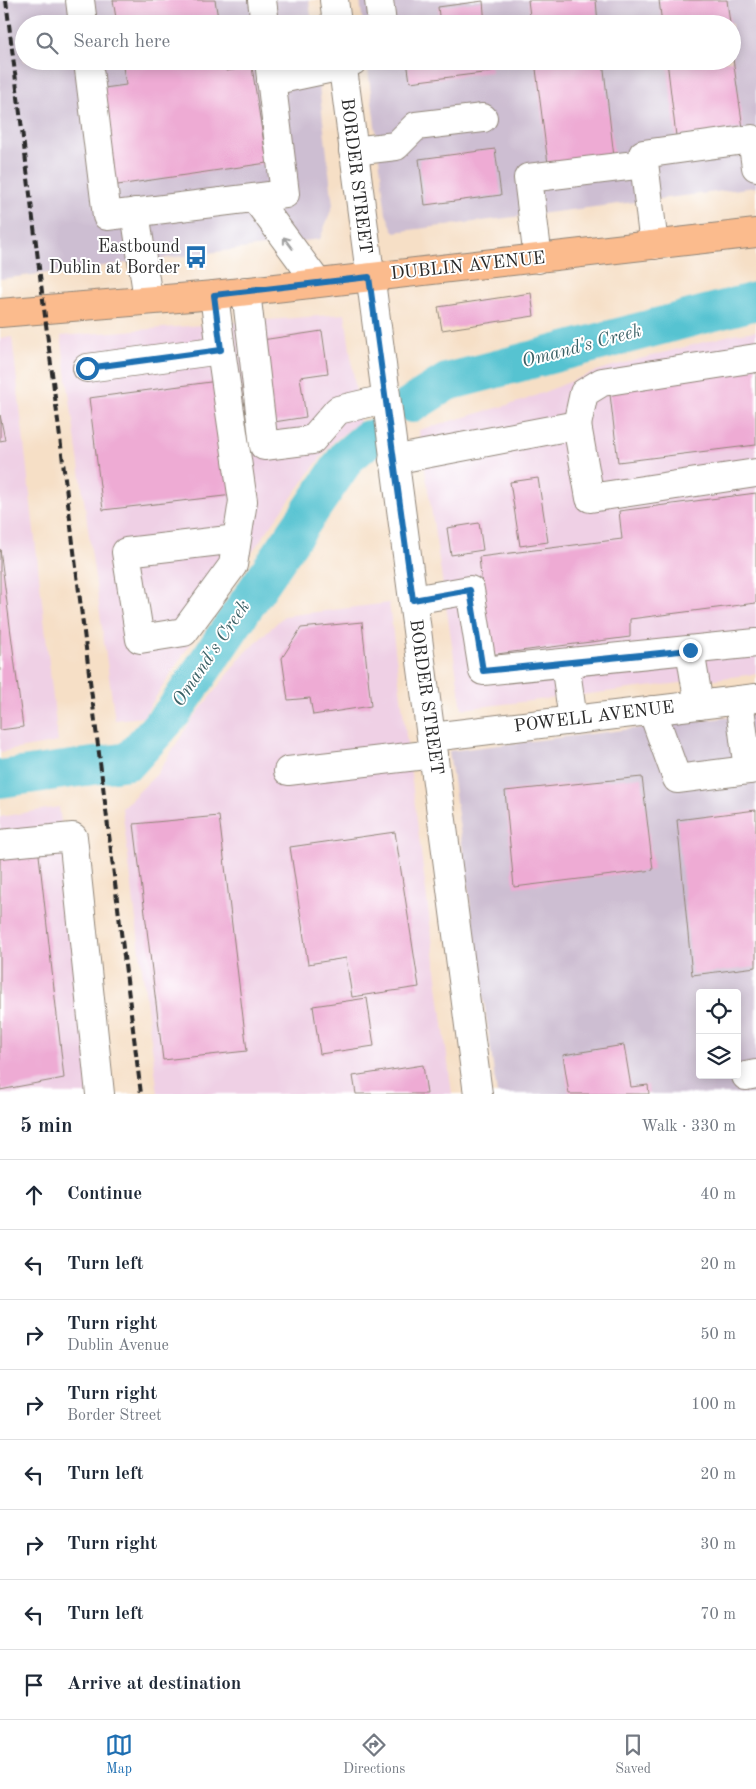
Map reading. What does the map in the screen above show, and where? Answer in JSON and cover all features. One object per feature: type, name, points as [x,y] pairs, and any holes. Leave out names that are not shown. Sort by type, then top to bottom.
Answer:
[{"type":"main road","name":"DUBLIN AVENUE","points":[[0,313],[148,299],[214,295],[756,233]]},
{"type":"street","points":[[80,0],[82,15]]},
{"type":"street","points":[[262,0],[263,15]]},
{"type":"street","points":[[334,0],[336,15]]},
{"type":"street","points":[[380,0],[381,15]]},
{"type":"street","points":[[89,70],[107,216],[285,194],[270,71]]},
{"type":"street","name":"BORDER STREET","points":[[347,70],[353,150],[369,277],[478,1094]]},
{"type":"street","points":[[353,150],[396,146],[416,126],[483,118]]},
{"type":"street","points":[[654,245],[643,154],[752,139],[756,167]]},
{"type":"street","points":[[538,258],[528,178],[644,164]]},
{"type":"street","points":[[255,198],[318,282]]},
{"type":"street","points":[[135,212],[148,299]]},
{"type":"street","points":[[246,291],[264,446],[312,440],[338,410],[385,399]]},
{"type":"street","points":[[214,295],[243,501],[233,565],[184,632],[140,639],[126,552],[237,539]]},
{"type":"street","points":[[87,368],[221,350]]},
{"type":"street","points":[[756,358],[602,382],[584,393],[577,425],[590,498],[756,473]]},
{"type":"street","points":[[394,460],[577,425]]},
{"type":"street","points":[[413,600],[470,590],[483,671],[756,643]]},
{"type":"street","points":[[690,650],[699,705]]},
{"type":"street","points":[[564,662],[573,720]]},
{"type":"street","points":[[652,710],[678,779],[752,770],[747,699]]},
{"type":"street","name":"POWELL AVENUE","points":[[288,771],[573,720],[747,699]]},
{"type":"street","points":[[0,844],[73,837],[100,1094]]},
{"type":"shaded area","points":[[0,0],[309,0],[311,15],[15,15],[15,70],[317,70],[333,205],[320,239],[0,279]]},
{"type":"shaded area","points":[[360,0],[756,0],[756,187],[394,232],[386,214],[368,70],[741,70],[741,15],[362,15]]},
{"type":"shaded area","points":[[345,314],[360,421],[332,443],[310,472],[228,585],[143,717],[115,720],[61,336]]},
{"type":"shaded area","points":[[756,331],[756,674],[462,709],[419,430],[522,401],[602,369],[734,334]]},
{"type":"shaded area","points":[[12,337],[58,742],[0,752],[0,339]]},
{"type":"shaded area","points":[[389,603],[452,1094],[158,1094],[122,808],[157,774],[191,721],[242,656],[284,616]]},
{"type":"shaded area","points":[[756,714],[756,1094],[497,1094],[449,751]]},
{"type":"shaded area","points":[[59,807],[96,1094],[0,1094],[0,817]]},
{"type":"building","points":[[113,0],[215,0],[218,15],[116,15]]},
{"type":"building","points":[[528,0],[596,0],[597,15],[530,15]]},
{"type":"building","points":[[659,0],[727,0],[729,15],[661,15]]},
{"type":"building","points":[[483,1],[484,15],[439,15],[438,7]]},
{"type":"building","points":[[124,70],[252,70],[267,163],[111,186],[97,89],[126,85]]},
{"type":"building","points":[[408,70],[491,70],[491,72],[410,82]]},
{"type":"building","points":[[536,70],[604,70],[614,157],[548,164]]},
{"type":"building","points":[[668,70],[735,70],[743,128],[676,136]]},
{"type":"building","points":[[495,149],[501,195],[425,205],[419,159]]},
{"type":"building","points":[[531,293],[534,316],[442,330],[438,307]]},
{"type":"building","points":[[322,331],[328,373],[300,377],[306,417],[274,422],[262,340]]},
{"type":"building","points":[[756,368],[756,445],[618,462],[609,386]]},
{"type":"building","points":[[218,381],[233,495],[103,510],[89,398]]},
{"type":"building","points":[[0,415],[5,440],[0,441]]},
{"type":"building","points":[[538,478],[548,542],[520,546],[510,482]]},
{"type":"building","points":[[756,493],[756,603],[630,619],[630,637],[489,655],[479,557],[622,539],[619,511]]},
{"type":"building","points":[[479,523],[483,550],[451,555],[447,528]]},
{"type":"building","points":[[0,549],[23,727],[0,730]]},
{"type":"building","points":[[362,622],[371,706],[313,715],[310,698],[288,700],[282,658],[301,628]]},
{"type":"building","points":[[642,777],[653,870],[514,887],[505,791]]},
{"type":"building","points":[[756,810],[756,967],[692,975],[677,820]]},
{"type":"building","points":[[219,816],[247,1051],[163,1060],[134,824]]},
{"type":"building","points":[[395,832],[419,987],[352,997],[346,958],[308,964],[290,847]]},
{"type":"building","points":[[38,846],[64,1078],[0,1090],[0,851]]},
{"type":"building","points":[[367,998],[374,1046],[320,1054],[313,1006]]},
{"type":"building","points":[[624,1045],[631,1087],[648,1085],[649,1094],[569,1094],[563,1055]]},
{"type":"building","points":[[423,1065],[427,1094],[356,1094],[353,1076]]},
{"type":"waterway","name":"Omand's Creek","points":[[412,404],[447,382],[756,301]]},
{"type":"waterway","name":"Omand's Creek","points":[[0,779],[129,761],[174,711],[347,457],[368,439]]},
{"type":"railway","points":[[6,0],[141,1094]]},
{"type":"place","name":"Eastbound Dublin at Border","points":[[196,257]]},
{"type":"route","points":[[87,368],[221,350],[214,295],[369,277],[413,600],[470,590],[483,671],[690,650]]}]
